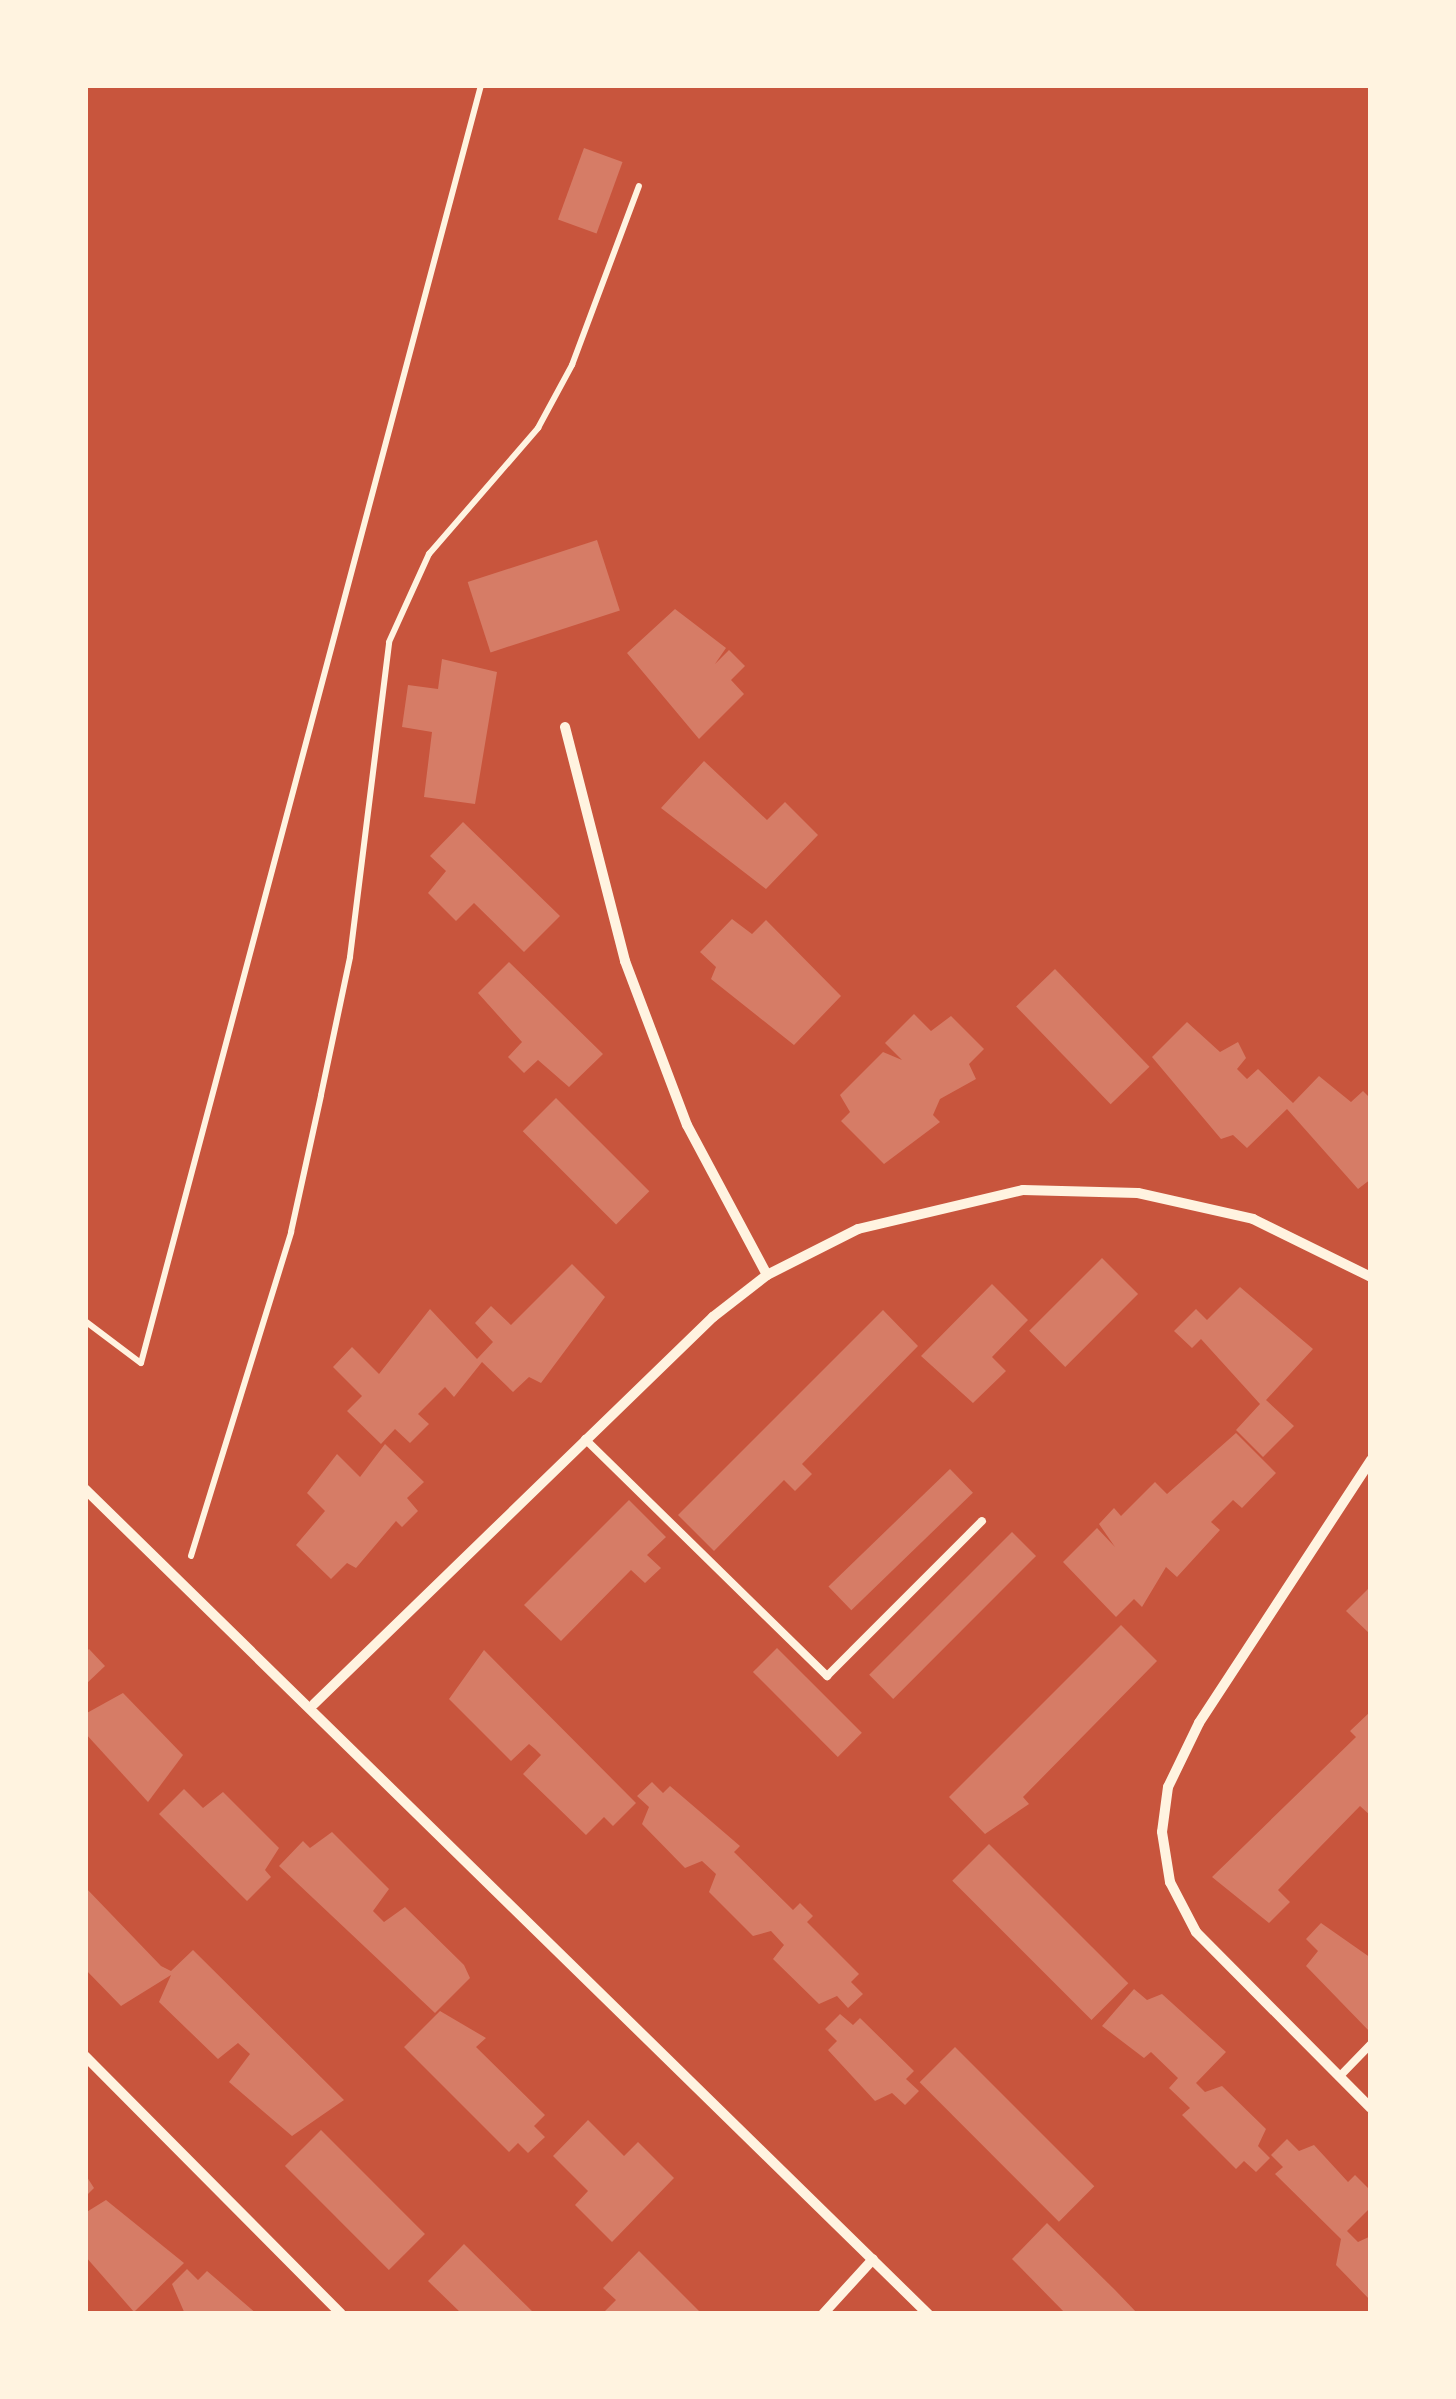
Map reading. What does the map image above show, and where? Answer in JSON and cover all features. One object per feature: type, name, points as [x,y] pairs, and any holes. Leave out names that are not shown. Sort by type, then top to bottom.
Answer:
[{"type":"street","points":[[565,728],[626,961],[687,1126],[767,1275]]},
{"type":"street","points":[[314,1704],[585,1440],[767,1275],[912,1211],[1080,1188],[1253,1220],[1371,1277]]},
{"type":"street","points":[[1371,1460],[1199,1723],[1168,1788],[1162,1832],[1170,1882],[1196,1932],[1371,2108]]},
{"type":"street","points":[[85,1489],[314,1704],[928,2314]]},
{"type":"street","points":[[85,2056],[342,2314]]},
{"type":"street","points":[[823,2314],[873,2259]]},
{"type":"lane","points":[[585,1440],[827,1676],[982,1521]]},
{"type":"lane","points":[[1340,2077],[1371,2044]]},
{"type":"path","points":[[85,1322],[141,1363],[481,85]]},
{"type":"path","points":[[183,1581],[291,1232],[318,1112],[350,957],[389,642],[429,554],[538,428],[572,365],[638,186]]},
{"type":"building","points":[[584,148],[623,162],[597,233],[558,219]]},
{"type":"building","points":[[597,540],[620,610],[491,652],[468,582]]},
{"type":"building","points":[[675,609],[726,648],[715,664],[729,650],[745,666],[731,680],[744,694],[699,739],[627,653]]},
{"type":"building","points":[[442,659],[497,672],[475,804],[424,797],[432,732],[402,727],[408,685],[438,689]]},
{"type":"building","points":[[704,761],[767,820],[785,802],[818,835],[766,889],[661,808]]},
{"type":"building","points":[[463,822],[560,916],[524,952],[474,903],[456,921],[428,893],[446,871],[430,856]]},
{"type":"building","points":[[732,919],[752,934],[766,920],[841,996],[794,1045],[711,979],[716,967],[700,952]]},
{"type":"building","points":[[509,962],[603,1054],[569,1087],[538,1060],[524,1073],[508,1057],[522,1042],[478,993]]},
{"type":"building","points":[[1055,969],[1149,1067],[1111,1104],[1016,1007]]},
{"type":"building","points":[[914,1014],[931,1031],[951,1016],[984,1049],[969,1064],[976,1079],[940,1099],[933,1115],[940,1122],[884,1164],[841,1121],[850,1112],[840,1095],[883,1052],[902,1060],[885,1043]]},
{"type":"building","points":[[1187,1022],[1220,1052],[1238,1042],[1246,1058],[1237,1069],[1247,1079],[1258,1069],[1293,1103],[1319,1076],[1351,1102],[1363,1091],[1371,1099],[1371,1179],[1358,1189],[1287,1109],[1247,1148],[1233,1135],[1221,1139],[1152,1057]]},
{"type":"building","points":[[556,1098],[649,1191],[616,1225],[523,1131]]},
{"type":"building","points":[[1102,1258],[1138,1294],[1065,1367],[1029,1331]]},
{"type":"building","points":[[572,1264],[605,1297],[541,1383],[529,1377],[513,1392],[482,1362],[454,1397],[445,1387],[418,1414],[429,1424],[410,1443],[395,1429],[381,1444],[347,1411],[362,1396],[333,1367],[352,1347],[379,1374],[430,1309],[477,1359],[493,1342],[475,1323],[491,1306],[511,1325]]},
{"type":"building","points":[[992,1284],[1028,1320],[992,1357],[1006,1371],[973,1403],[921,1356]]},
{"type":"building","points":[[1240,1287],[1313,1349],[1266,1400],[1294,1426],[1263,1457],[1236,1430],[1260,1404],[1201,1339],[1192,1348],[1174,1331],[1196,1309],[1207,1320]]},
{"type":"building","points":[[883,1310],[918,1346],[802,1464],[812,1474],[795,1491],[784,1480],[714,1551],[678,1515]]},
{"type":"building","points":[[1236,1433],[1276,1473],[1242,1508],[1233,1500],[1211,1522],[1220,1530],[1177,1577],[1166,1567],[1142,1607],[1134,1599],[1116,1617],[1063,1562],[1097,1528],[1115,1547],[1099,1524],[1114,1508],[1121,1516],[1155,1482],[1167,1494]]},
{"type":"building","points":[[385,1444],[424,1482],[407,1498],[418,1511],[402,1527],[396,1521],[356,1568],[347,1563],[331,1579],[296,1545],[325,1511],[307,1493],[337,1454],[360,1477]]},
{"type":"building","points":[[950,1469],[973,1493],[851,1610],[828,1586]]},
{"type":"building","points":[[629,1500],[666,1537],[647,1555],[661,1568],[645,1583],[631,1570],[561,1641],[524,1605]]},
{"type":"building","points":[[1012,1532],[1036,1556],[893,1699],[869,1675]]},
{"type":"building","points":[[1371,1586],[1371,1635],[1346,1611]]},
{"type":"building","points":[[1121,1625],[1157,1661],[1023,1797],[1029,1804],[985,1834],[949,1797]]},
{"type":"building","points":[[777,1648],[862,1733],[838,1757],[753,1672]]},
{"type":"building","points":[[89,1649],[105,1666],[85,1685],[85,1653]]},
{"type":"building","points":[[484,1650],[636,1803],[613,1826],[604,1817],[586,1835],[523,1774],[541,1755],[535,1749],[529,1744],[511,1761],[449,1699]]},
{"type":"building","points":[[123,1693],[183,1755],[148,1802],[85,1733],[85,1714]]},
{"type":"building","points":[[1371,1711],[1371,1816],[1360,1806],[1278,1890],[1290,1902],[1269,1923],[1212,1877],[1356,1737],[1350,1731]]},
{"type":"building","points":[[652,1782],[663,1793],[670,1786],[740,1846],[734,1852],[793,1910],[800,1903],[813,1916],[807,1922],[859,1974],[851,1982],[863,1994],[848,2008],[837,1996],[819,2004],[773,1959],[784,1945],[771,1931],[753,1936],[709,1892],[716,1874],[702,1861],[685,1868],[642,1824],[649,1807],[637,1796]]},
{"type":"building","points":[[184,1789],[203,1808],[223,1792],[279,1848],[265,1870],[271,1877],[247,1901],[159,1814]]},
{"type":"building","points":[[332,1832],[389,1889],[373,1911],[384,1922],[405,1907],[464,1965],[470,1978],[435,2013],[279,1866],[303,1841],[310,1848]]},
{"type":"building","points":[[989,1844],[1128,1983],[1092,2020],[952,1881]]},
{"type":"building","points":[[85,1887],[161,1966],[171,1971],[193,1950],[344,2100],[292,2136],[229,2082],[250,2054],[238,2043],[218,2059],[159,2002],[171,1975],[121,2006],[85,1969]]},
{"type":"building","points":[[1321,1923],[1371,1958],[1371,2033],[1306,1966],[1318,1951],[1306,1939]]},
{"type":"building","points":[[1134,1989],[1147,2000],[1162,1994],[1226,2052],[1196,2083],[1205,2092],[1222,2086],[1266,2129],[1258,2146],[1270,2158],[1256,2172],[1244,2161],[1236,2169],[1182,2115],[1190,2108],[1169,2088],[1178,2078],[1151,2052],[1144,2058],[1102,2026]]},
{"type":"building","points":[[440,2011],[486,2038],[476,2047],[545,2115],[534,2126],[545,2137],[528,2153],[518,2143],[509,2152],[404,2047]]},
{"type":"building","points":[[840,2014],[853,2025],[860,2018],[914,2071],[906,2079],[919,2091],[905,2105],[892,2093],[875,2101],[828,2050],[837,2041],[825,2029]]},
{"type":"building","points":[[955,2047],[1094,2186],[1059,2222],[920,2082]]},
{"type":"building","points":[[588,2120],[624,2156],[638,2142],[674,2178],[612,2242],[575,2205],[588,2191],[553,2156]]},
{"type":"building","points":[[321,2130],[425,2234],[389,2270],[285,2166]]},
{"type":"building","points":[[1287,2139],[1299,2151],[1314,2145],[1348,2182],[1355,2175],[1371,2191],[1371,2207],[1347,2231],[1358,2242],[1371,2236],[1371,2301],[1336,2265],[1341,2239],[1275,2174],[1283,2167],[1271,2155]]},
{"type":"building","points":[[85,2174],[94,2188],[85,2197]]},
{"type":"building","points":[[106,2200],[184,2263],[134,2312],[85,2256],[85,2213]]},
{"type":"building","points":[[1047,2223],[1138,2314],[1066,2314],[1012,2259]]},
{"type":"building","points":[[464,2244],[535,2314],[462,2314],[428,2281]]},
{"type":"building","points":[[639,2251],[702,2314],[602,2314],[616,2300],[603,2288]]},
{"type":"building","points":[[187,2269],[198,2280],[207,2271],[257,2314],[185,2314],[172,2284]]}]
